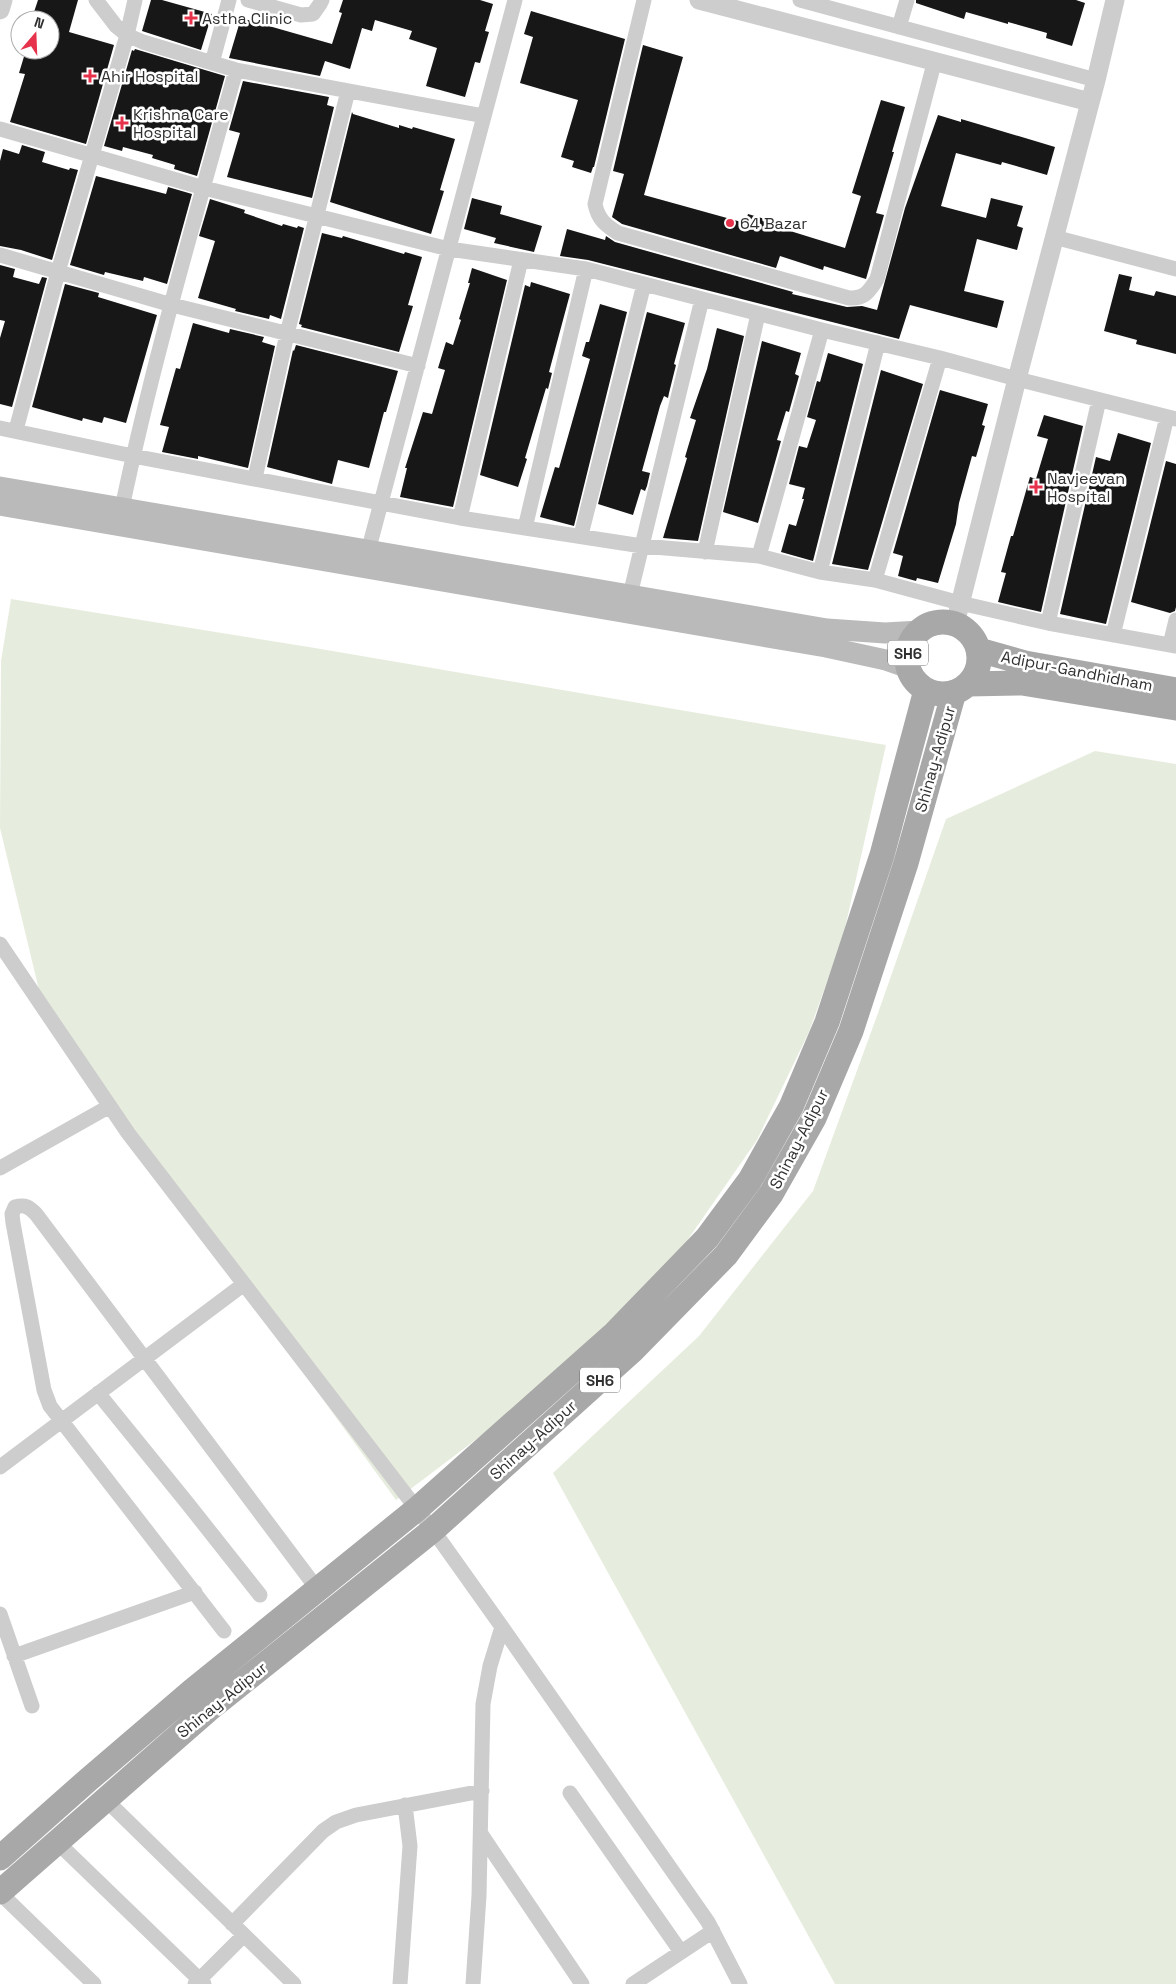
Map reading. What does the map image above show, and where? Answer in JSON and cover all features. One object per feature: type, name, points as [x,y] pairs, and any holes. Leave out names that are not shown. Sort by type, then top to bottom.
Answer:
[{"type":"main road","points":[[0,487],[122,508],[366,559],[826,647],[886,660],[909,668]]},
{"type":"main road","points":[[0,505],[366,559],[630,595],[828,629],[884,633],[920,631]]},
{"type":"main road","name":"SH6","points":[[957,613],[920,631],[911,641],[907,654],[909,668],[915,681],[926,690],[940,694],[961,688],[1022,683],[1176,708]]},
{"type":"main road","points":[[957,613],[979,650]]},
{"type":"main road","name":"SH6","points":[[961,688],[976,675],[979,663],[979,650]]},
{"type":"main road","name":"Adipur-Gandhidham","points":[[979,650],[1025,663],[1176,690]]},
{"type":"main road","name":"Shinay-Adipur","points":[[0,1893],[104,1799],[208,1710],[433,1530],[632,1351],[726,1255],[771,1194],[814,1118],[851,1031],[961,688]]},
{"type":"main road","name":"Shinay-Adipur","points":[[0,1858],[192,1691],[417,1510],[615,1333],[707,1238],[750,1180],[791,1107],[827,1022],[882,856],[926,690]]},
{"type":"street","points":[[0,10],[3,0]]},
{"type":"street","points":[[96,0],[116,26],[127,35],[143,42],[212,63],[236,70],[484,116]]},
{"type":"street","points":[[16,430],[58,272],[127,35],[135,0]]},
{"type":"street","points":[[212,63],[229,0]]},
{"type":"street","points":[[248,0],[301,15],[313,14],[322,0]]},
{"type":"street","points":[[366,559],[515,0]]},
{"type":"street","points":[[644,0],[596,204],[597,214],[605,225],[618,233],[849,298],[860,298],[869,292],[877,279],[935,60]]},
{"type":"street","points":[[699,0],[935,60],[1090,102]]},
{"type":"street","points":[[800,0],[1096,80]]},
{"type":"street","points":[[899,27],[907,0]]},
{"type":"street","points":[[957,613],[1096,80],[1110,1]]},
{"type":"street","points":[[122,508],[133,456],[172,305],[236,70]]},
{"type":"street","points":[[255,478],[287,334],[348,91]]},
{"type":"street","points":[[0,129],[204,188],[317,216],[449,248],[586,269],[1172,418],[1113,634]]},
{"type":"street","points":[[1054,237],[1176,269]]},
{"type":"street","points":[[0,255],[172,305],[418,366]]},
{"type":"street","points":[[460,518],[521,260]]},
{"type":"street","points":[[525,528],[586,269]]},
{"type":"street","points":[[581,535],[644,284]]},
{"type":"street","points":[[630,595],[702,299]]},
{"type":"street","points":[[705,552],[758,314]]},
{"type":"street","points":[[759,556],[822,330]]},
{"type":"street","points":[[820,572],[878,343]]},
{"type":"street","points":[[875,580],[940,358]]},
{"type":"street","points":[[1048,622],[1099,400]]},
{"type":"street","points":[[0,428],[133,456],[460,518],[581,535],[642,546],[759,556],[820,572],[875,580],[957,613],[1048,622],[1173,645],[1176,620]]},
{"type":"street","points":[[0,944],[128,1133],[433,1530],[713,1930],[740,1984]]},
{"type":"street","points":[[0,1168],[110,1106]]},
{"type":"street","points":[[224,1631],[50,1406],[44,1390],[13,1223],[12,1214],[15,1207],[29,1207],[36,1214],[318,1590]]},
{"type":"street","points":[[0,1467],[244,1284]]},
{"type":"street","points":[[98,1393],[260,1595]]},
{"type":"street","points":[[14,1656],[195,1592]]},
{"type":"street","points":[[0,1614],[32,1706]]},
{"type":"street","points":[[473,1984],[479,1896],[483,1704],[490,1666],[502,1627]]},
{"type":"street","points":[[232,1924],[323,1830],[336,1822],[356,1815],[482,1791]]},
{"type":"street","points":[[570,1793],[681,1952]]},
{"type":"street","points":[[104,1799],[294,1984]]},
{"type":"street","points":[[400,1984],[410,1846],[405,1806]]},
{"type":"street","points":[[481,1834],[582,1984]]},
{"type":"street","points":[[57,1842],[199,1983],[244,1935]]},
{"type":"street","points":[[0,1893],[94,1984]]},
{"type":"street","points":[[633,1984],[713,1930]]},
{"type":"green space","points":[[11,599],[309,647],[886,745],[843,937],[809,1032],[757,1140],[675,1258],[565,1372],[396,1500],[46,1019],[0,828],[1,661]]},
{"type":"green space","points":[[1095,751],[1176,764],[1176,1984],[835,1984],[553,1473],[699,1336],[813,1191],[946,819]]},
{"type":"building","points":[[38,0],[78,0],[69,32],[114,45],[86,144],[10,122],[25,74],[19,73],[23,60],[60,60],[60,10],[35,10]]},
{"type":"building","points":[[151,0],[162,0],[212,14],[201,50],[142,31]]},
{"type":"building","points":[[343,0],[480,0],[493,4],[485,31],[489,32],[480,63],[475,62],[465,97],[426,86],[437,48],[409,39],[412,31],[375,20],[372,31],[362,28],[350,69],[325,61],[320,76],[229,58],[241,18],[332,44],[342,13],[339,12]]},
{"type":"building","points":[[916,0],[1076,0],[1085,3],[1072,46],[1046,38],[1047,33],[966,12],[964,19],[916,3]]},
{"type":"building","points":[[531,11],[625,39],[591,173],[572,167],[574,161],[561,157],[578,100],[520,83],[533,37],[524,34]]},
{"type":"building","points":[[643,45],[683,57],[644,195],[745,223],[748,214],[789,226],[787,230],[845,248],[861,196],[852,193],[881,100],[905,107],[876,213],[884,215],[866,279],[824,266],[823,270],[780,256],[776,268],[622,224],[612,217],[624,174],[613,171]]},
{"type":"building","points":[[135,49],[225,76],[197,176],[174,169],[175,165],[152,158],[153,155],[123,147],[122,151],[104,146],[132,50],[134,51]]},
{"type":"building","points":[[243,81],[329,97],[327,105],[334,107],[312,198],[227,177],[240,133],[229,130]]},
{"type":"building","points":[[352,112],[353,114],[399,128],[399,125],[412,129],[413,127],[455,139],[440,190],[444,191],[431,234],[330,202]]},
{"type":"building","points":[[938,115],[961,122],[961,119],[1055,147],[1047,175],[1002,162],[1001,165],[956,153],[941,206],[986,218],[991,198],[1023,206],[1017,226],[1023,228],[1017,250],[977,239],[964,291],[1004,301],[997,328],[910,305],[899,339],[588,260],[560,256],[567,229],[605,240],[606,236],[615,242],[793,292],[792,294],[847,307],[862,306],[877,310],[905,208]]},
{"type":"building","points":[[22,145],[45,152],[42,162],[69,170],[70,168],[78,170],[52,260],[21,250],[0,246],[0,161],[3,149],[19,154]]},
{"type":"building","points":[[96,176],[166,194],[168,187],[192,194],[167,284],[144,277],[143,281],[105,272],[104,275],[70,265]]},
{"type":"building","points":[[472,198],[502,206],[500,214],[542,226],[534,252],[494,243],[496,238],[464,229]]},
{"type":"building","points":[[210,199],[245,210],[244,213],[282,226],[283,224],[304,228],[281,319],[270,315],[269,319],[235,311],[236,309],[198,298],[215,241],[199,236]]},
{"type":"building","points":[[322,233],[342,238],[343,236],[404,254],[405,252],[422,257],[408,305],[413,306],[399,352],[301,327],[302,325],[299,324]]},
{"type":"building","points":[[0,265],[15,269],[13,277],[39,284],[42,277],[47,278],[12,407],[0,404],[0,338],[5,321],[0,320]]},
{"type":"building","points":[[472,268],[507,280],[453,507],[400,497],[407,468],[405,468],[423,412],[432,414],[445,370],[438,368],[446,342],[453,345],[461,320],[459,319],[470,283],[468,283]]},
{"type":"building","points":[[1119,274],[1132,277],[1129,290],[1154,296],[1156,291],[1176,296],[1176,354],[1136,344],[1137,340],[1104,331]]},
{"type":"building","points":[[531,282],[570,294],[549,372],[552,373],[548,389],[546,388],[518,487],[480,475],[525,285],[530,287]]},
{"type":"building","points":[[65,284],[99,293],[98,297],[157,315],[126,423],[104,417],[102,423],[83,418],[82,421],[32,407]]},
{"type":"building","points":[[600,304],[627,312],[574,526],[540,517],[555,467],[559,468],[590,359],[582,356],[586,342],[589,342]]},
{"type":"building","points":[[647,312],[685,323],[674,364],[676,365],[668,398],[664,396],[660,406],[642,471],[650,473],[647,486],[645,491],[641,489],[633,515],[598,504]]},
{"type":"building","points":[[193,323],[229,333],[230,329],[264,337],[262,342],[275,346],[248,468],[198,456],[198,459],[162,452],[169,427],[160,425],[176,368],[180,369]]},
{"type":"building","points":[[717,328],[744,336],[698,541],[663,538],[687,458],[685,457],[696,420],[690,418],[707,369]]},
{"type":"building","points":[[762,341],[801,353],[795,374],[799,376],[789,412],[786,411],[777,440],[781,441],[758,523],[723,512]]},
{"type":"building","points":[[296,345],[398,371],[386,412],[384,412],[369,468],[338,460],[332,484],[267,467],[293,350]]},
{"type":"building","points":[[828,353],[863,364],[813,561],[781,552],[789,524],[796,526],[804,499],[802,499],[805,488],[789,484],[799,446],[807,448],[816,420],[807,417],[817,381],[820,382]]},
{"type":"building","points":[[881,370],[923,384],[868,570],[832,564]]},
{"type":"building","points":[[940,390],[988,404],[982,425],[985,426],[976,457],[972,456],[959,503],[956,524],[938,583],[917,578],[916,581],[898,576],[903,556],[893,553]]},
{"type":"building","points":[[1044,415],[1083,426],[1041,612],[998,602],[1006,573],[1001,572],[1011,536],[1013,536],[1030,477],[1036,479],[1048,439],[1037,436]]},
{"type":"building","points":[[1118,433],[1151,443],[1106,624],[1060,614],[1096,457],[1110,461]]},
{"type":"building","points":[[1166,461],[1176,464],[1176,607],[1175,611],[1170,613],[1131,602]]},
{"type":"place","name":"Astha Clinic","points":[[191,18]]},
{"type":"place","name":"Ahir Hospital","points":[[90,76]]},
{"type":"place","name":"Krishna Care Hospital","points":[[122,123]]},
{"type":"place","name":"64 Bazar","points":[[730,223]]},
{"type":"place","name":"Navjeevan Hospital","points":[[1036,487]]}]
